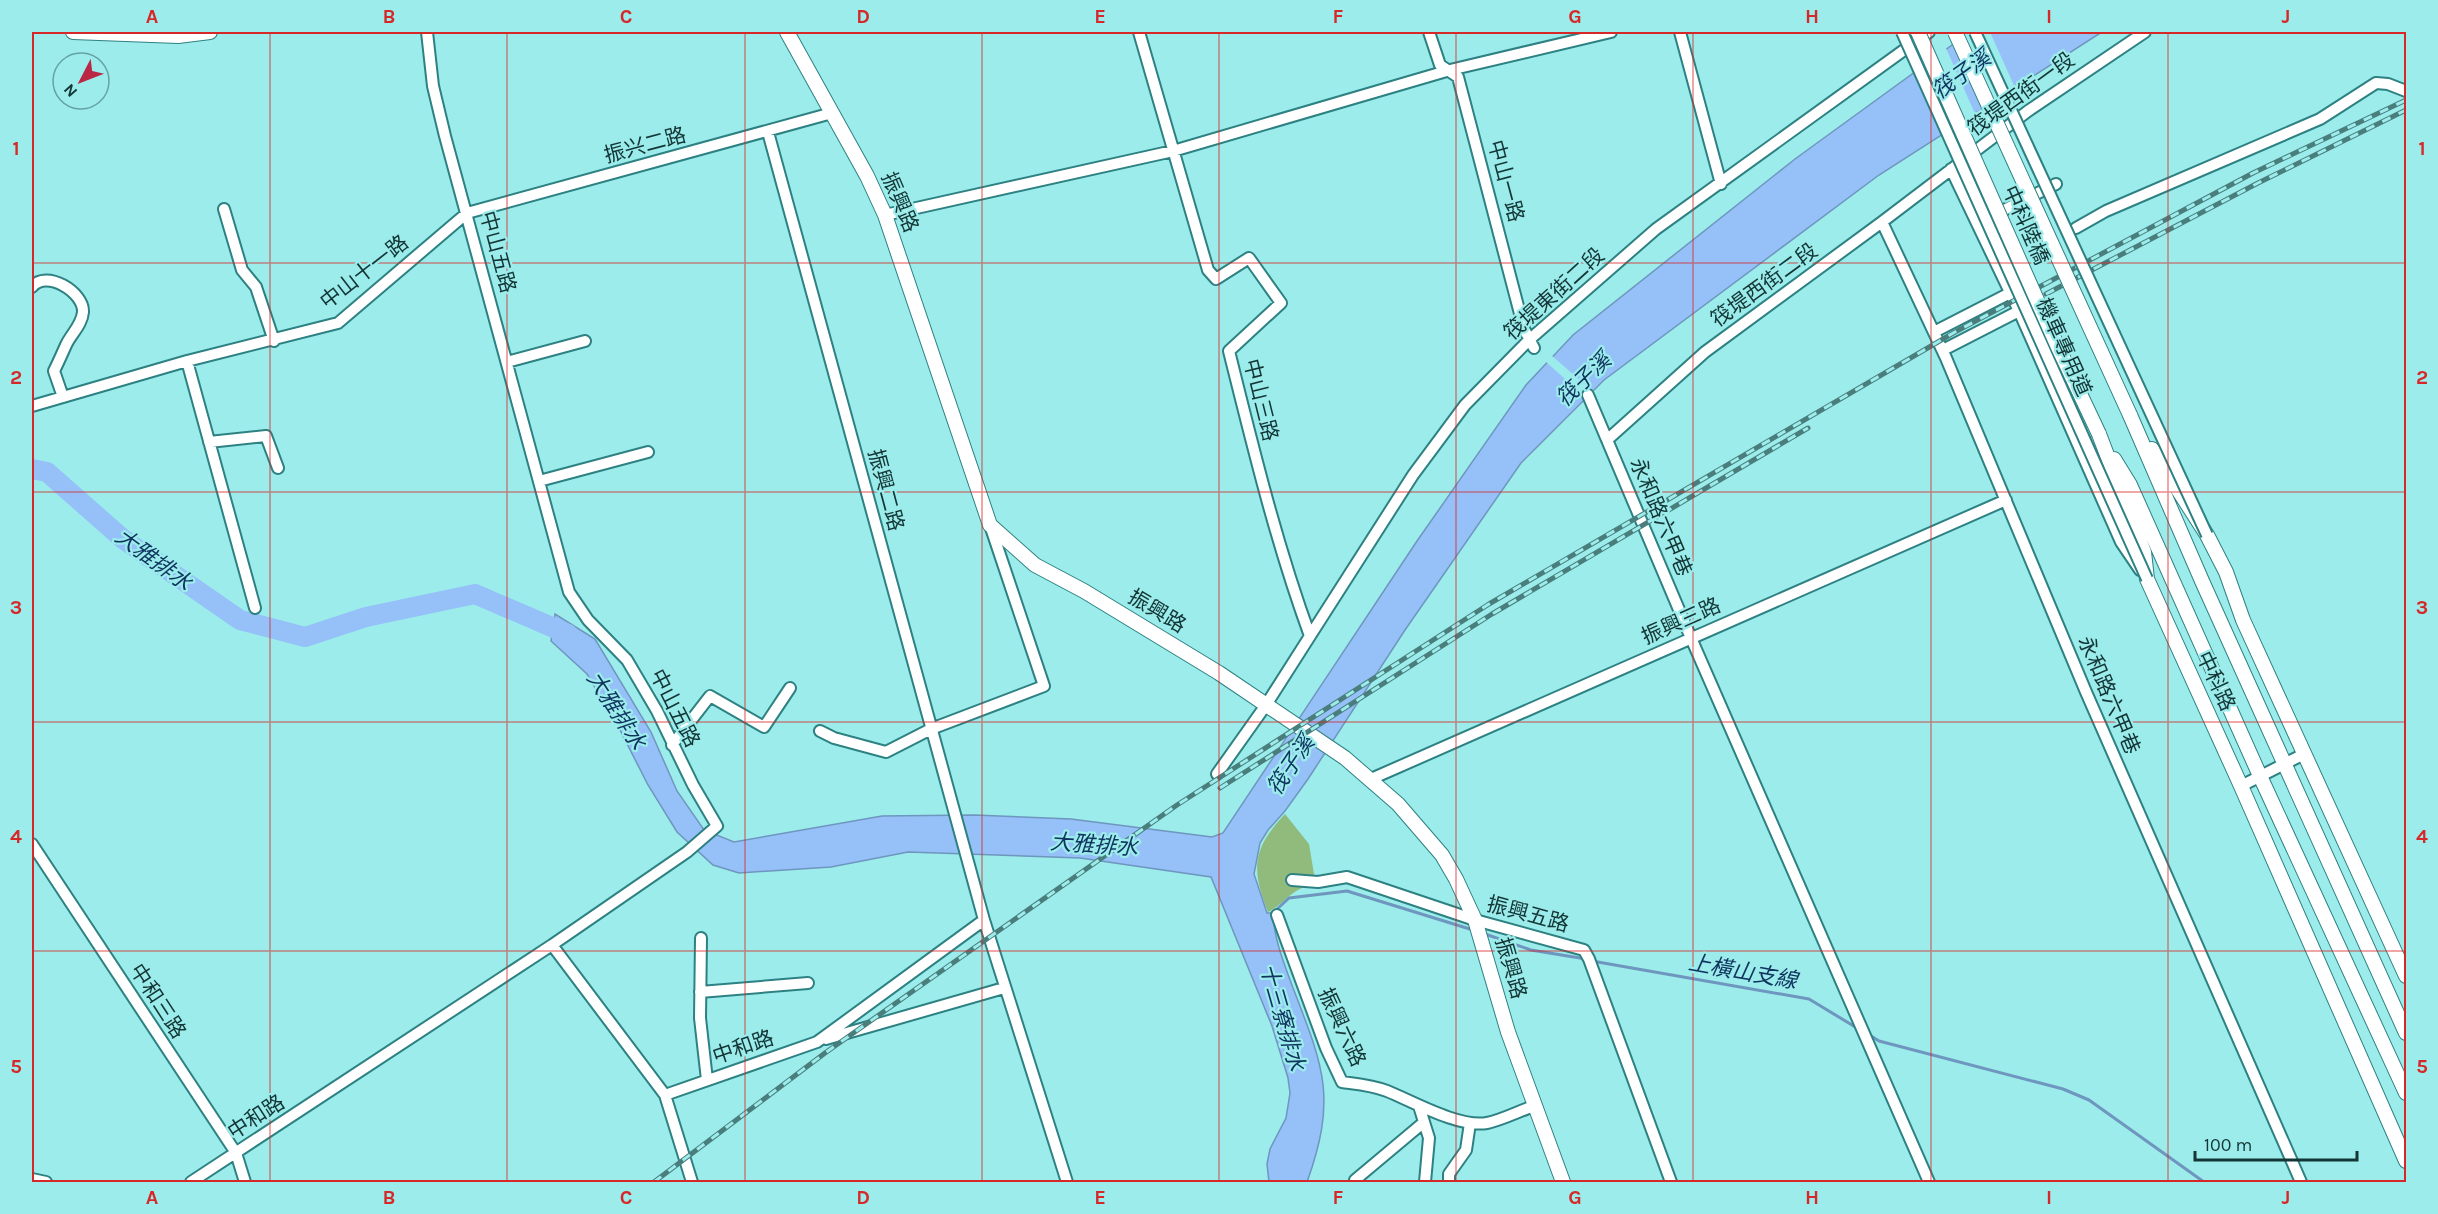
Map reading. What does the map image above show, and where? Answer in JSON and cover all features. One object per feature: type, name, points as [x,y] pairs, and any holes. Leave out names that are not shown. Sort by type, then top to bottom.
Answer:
[{"type":"street","points":[[73,32],[178,36],[210,32]]},
{"type":"street","name":"中山五路","points":[[427,32],[433,86],[445,136],[569,592],[588,620],[627,660],[657,711],[672,745],[717,826]]},
{"type":"street","name":"振興路","points":[[787,32],[885,215],[990,525],[1035,565],[1190,655],[1345,758],[1398,804],[1442,855],[1475,920],[1508,1032],[1563,1182]]},
{"type":"street","name":"中山三路","points":[[1139,32],[1208,270],[1216,279],[1249,258],[1281,303],[1229,351],[1286,567],[1310,636]]},
{"type":"street","name":"中山一路","points":[[1429,32],[1440,65],[1458,77],[1532,344]]},
{"type":"street","points":[[885,215],[1173,151],[1450,70],[1611,32]]},
{"type":"street","points":[[1680,32],[1721,184]]},
{"type":"street","name":"機車專用道","points":[[1902,32],[2147,579]]},
{"type":"street","name":"中科陸橋","points":[[1918,32],[2099,434]]},
{"type":"street","name":"筏堤東街二段","points":[[1310,636],[1413,475],[1459,414],[1656,229],[1929,32]]},
{"type":"street","name":"中科陸橋","points":[[1956,32],[2130,415]]},
{"type":"street","points":[[1975,32],[2226,572],[2243,620],[2406,976]]},
{"type":"street","name":"筏堤西街一段","points":[[1951,169],[2028,111],[2145,32]]},
{"type":"street","points":[[2076,228],[2106,211],[2320,119],[2376,83],[2388,84],[2406,92]]},
{"type":"street","name":"振兴二路","points":[[467,213],[832,113]]},
{"type":"street","name":"振興二路","points":[[768,132],[984,920]]},
{"type":"street","name":"中科路","points":[[1951,169],[2019,311],[2121,542],[2147,579],[2406,1161]]},
{"type":"street","name":"筏堤西街二段","points":[[1607,440],[1705,352],[1951,169]]},
{"type":"street","points":[[1977,224],[2056,184]]},
{"type":"street","points":[[224,209],[242,270],[256,287],[274,341]]},
{"type":"street","name":"中山十一路","points":[[32,406],[187,362],[338,323],[467,213]]},
{"type":"street","name":"永和路六甲巷","points":[[1882,222],[1943,350],[2086,692],[2301,1182]]},
{"type":"street","points":[[32,287],[42,280],[52,280],[80,301],[83,312],[78,327],[67,343],[54,371],[63,397]]},
{"type":"street","points":[[1934,332],[2010,293]]},
{"type":"street","points":[[1943,350],[2019,311]]},
{"type":"street","points":[[507,362],[585,341]]},
{"type":"street","points":[[187,362],[255,608]]},
{"type":"street","name":"永和路六甲巷","points":[[1588,395],[1691,638],[1929,1182]]},
{"type":"street","points":[[2130,415],[2207,535]]},
{"type":"street","name":"中科路","points":[[2130,415],[2202,581],[2406,1033]]},
{"type":"street","points":[[2099,434],[2144,552],[2147,579]]},
{"type":"street","name":"中科路","points":[[2099,434],[2130,485],[2260,776],[2406,1093]]},
{"type":"street","points":[[209,442],[266,436],[278,468]]},
{"type":"street","points":[[539,481],[648,452]]},
{"type":"street","name":"振興三路","points":[[1371,779],[2006,500]]},
{"type":"street","points":[[820,731],[834,738],[886,752],[931,729],[1044,686],[990,525]]},
{"type":"street","points":[[1217,774],[1266,705],[1310,636]]},
{"type":"street","points":[[672,745],[710,696],[764,727],[790,688]]},
{"type":"street","points":[[2241,786],[2304,754]]},
{"type":"street","name":"中和路","points":[[191,1182],[552,945],[687,852],[717,826]]},
{"type":"street","name":"中和三路","points":[[32,844],[236,1154],[245,1182]]},
{"type":"street","name":"振興五路","points":[[1292,880],[1318,882],[1347,877],[1475,920],[1584,950],[1671,1182]]},
{"type":"street","name":"振興六路","points":[[1277,915],[1314,1018],[1342,1082],[1364,1084],[1386,1091],[1419,1106],[1470,1123],[1486,1123],[1534,1106]]},
{"type":"street","points":[[984,920],[1066,1182]]},
{"type":"street","name":"中和路","points":[[665,1095],[817,1042],[984,920]]},
{"type":"street","points":[[701,938],[700,1017],[706,1080]]},
{"type":"street","points":[[552,945],[665,1095],[692,1182]]},
{"type":"street","points":[[700,992],[808,983]]},
{"type":"street","points":[[817,1042],[1004,988]]},
{"type":"street","points":[[1419,1106],[1429,1138],[1425,1182]]},
{"type":"street","points":[[1355,1180],[1423,1123]]},
{"type":"street","points":[[1449,1182],[1449,1174],[1466,1150],[1470,1123]]},
{"type":"street","points":[[32,1179],[46,1182]]},
{"type":"green space","points":[[1285,814],[1309,844],[1315,880],[1314,884],[1293,893],[1268,912],[1259,883],[1258,860],[1266,838]]},
{"type":"water","points":[[1970,32],[2102,32],[1879,175],[1604,380],[1521,463],[1405,630],[1308,779],[1260,843],[1254,874],[1267,913],[1273,913],[1280,951],[1312,1040],[1323,1084],[1322,1128],[1307,1182],[1269,1182],[1267,1164],[1270,1149],[1286,1118],[1290,1093],[1288,1078],[1272,1026],[1211,877],[1080,858],[908,852],[831,867],[739,873],[713,865],[677,832],[648,785],[619,728],[587,674],[551,641],[555,614],[595,639],[651,732],[677,791],[704,830],[734,842],[882,816],[974,815],[1071,819],[1212,837],[1223,833],[1417,541],[1526,385],[1573,335],[1795,159]]},
{"type":"pier","points":[[1965,32],[1990,32],[2016,90],[1983,112],[1951,41]]},
{"type":"pier","points":[[1945,46],[1976,116],[1943,137],[1912,70]]},
{"type":"pier","points":[[1551,355],[1590,389],[1583,395],[1545,361]]},
{"type":"waterway","name":"大雅排水","points":[[32,469],[47,472],[123,539],[240,620],[305,637],[366,617],[475,594],[568,634],[573,641]]},
{"type":"waterway","name":"上橫山支線","points":[[1275,911],[1289,898],[1347,891],[1473,930]]},
{"type":"waterway","name":"上橫山支線","points":[[1485,934],[1531,950],[1586,959]]},
{"type":"waterway","name":"上橫山支線","points":[[1592,961],[1809,999],[1857,1028]]},
{"type":"waterway","name":"上橫山支線","points":[[1868,1034],[1879,1041],[2063,1089],[2089,1100],[2204,1182]]},
{"type":"railway","points":[[654,1182],[825,1053],[1177,805],[1489,604],[1955,332],[2253,173],[2406,100]]},
{"type":"railway","points":[[2046,294],[2258,183],[2406,110]]},
{"type":"railway","points":[[1220,788],[1492,614],[1808,428]]},
{"type":"water label","name":"筏子溪","points":[[1961,74]]},
{"type":"water label","name":"筏子溪","points":[[1583,379]]},
{"type":"water label","name":"筏子溪","points":[[1290,765]]},
{"type":"water label","name":"十三寮排水","points":[[1283,1017]]}]
